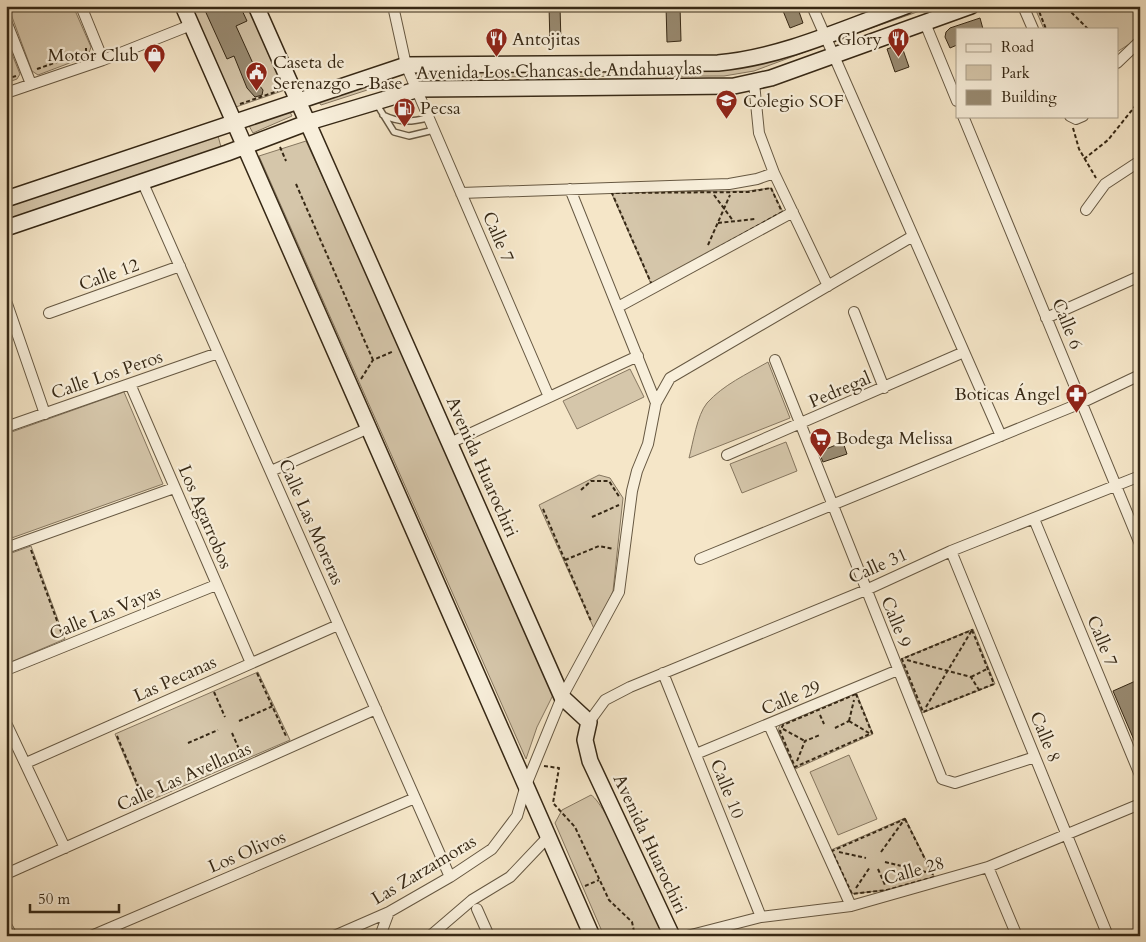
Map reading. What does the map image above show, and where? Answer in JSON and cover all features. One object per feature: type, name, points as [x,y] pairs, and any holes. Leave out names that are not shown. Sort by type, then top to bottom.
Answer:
[{"type":"main road","points":[[183,6],[234,114],[246,146],[592,936]]},
{"type":"main road","name":"Avenida Huarochiri","points":[[256,6],[562,697],[590,722],[585,740],[590,761],[672,936]]},
{"type":"main road","name":"Avenida Los Chancas de Andahuaylas","points":[[6,199],[234,114],[299,100],[406,65],[718,63],[770,55],[906,6]]},
{"type":"main road","name":"Avenida Los Chancas de Andahuaylas","points":[[6,228],[246,146],[309,122],[379,109],[416,90],[718,87],[754,83],[971,6]]},
{"type":"street","points":[[81,6],[103,60]]},
{"type":"street","name":"Calle 7","points":[[393,6],[406,65],[549,397]]},
{"type":"street","points":[[812,6],[832,56],[1001,436]]},
{"type":"street","points":[[1023,6],[1033,28]]},
{"type":"street","points":[[6,21],[32,84]]},
{"type":"street","points":[[925,23],[956,99]]},
{"type":"street","points":[[6,93],[103,60],[191,25]]},
{"type":"street","points":[[1118,62],[1140,41]]},
{"type":"street","points":[[754,83],[759,133],[774,173],[828,286]]},
{"type":"street","name":"Calle 6","points":[[964,118],[1140,544]]},
{"type":"street","points":[[1086,210],[1103,187],[1140,161]]},
{"type":"street","points":[[461,193],[728,184],[757,179],[774,173]]},
{"type":"street","name":"Calle Las Moreras","points":[[142,181],[450,876]]},
{"type":"street","points":[[570,189],[656,402]]},
{"type":"street","points":[[618,307],[793,212]]},
{"type":"street","points":[[656,402],[670,378],[912,236]]},
{"type":"street","name":"Calle 12","points":[[49,313],[180,266]]},
{"type":"street","points":[[1046,318],[1140,276]]},
{"type":"street","points":[[6,301],[11,329],[45,414]]},
{"type":"street","points":[[854,312],[884,388]]},
{"type":"street","name":"Pedregal","points":[[727,455],[964,352]]},
{"type":"street","name":"Calle Los Peros","points":[[6,428],[218,353]]},
{"type":"street","points":[[450,443],[638,356]]},
{"type":"street","name":"Calle 9","points":[[775,360],[799,425],[898,664],[942,778],[947,782],[955,783],[1035,757]]},
{"type":"street","points":[[700,559],[1081,403],[1140,376]]},
{"type":"street","name":"Los Agarrobos","points":[[130,384],[250,664]]},
{"type":"street","name":"Las Zarzamoras","points":[[334,936],[389,912],[492,849],[517,816],[526,785],[562,697],[619,592],[632,491],[637,471],[648,444],[656,402]]},
{"type":"street","points":[[271,471],[369,428]]},
{"type":"street","name":"Calle 31","points":[[590,722],[605,700],[630,687],[866,590],[951,552],[1140,476]]},
{"type":"street","points":[[6,548],[174,488]]},
{"type":"street","name":"Calle 7","points":[[1034,519],[1140,775]]},
{"type":"street","name":"Calle 8","points":[[951,552],[1108,936]]},
{"type":"street","name":"Calle Las Vayas","points":[[6,670],[216,585]]},
{"type":"street","name":"Las Pecanas","points":[[26,763],[338,625]]},
{"type":"street","name":"Calle 29","points":[[696,754],[862,685],[898,664]]},
{"type":"street","name":"Calle 10","points":[[663,673],[761,917]]},
{"type":"street","name":"Calle Las Avellanas","points":[[6,874],[376,709]]},
{"type":"street","points":[[6,723],[65,848]]},
{"type":"street","points":[[769,725],[850,906]]},
{"type":"street","name":"Los Olivos","points":[[91,936],[117,931],[415,798]]},
{"type":"street","name":"Calle 28","points":[[687,936],[761,917],[850,906],[988,867],[1140,804]]},
{"type":"street","points":[[430,936],[472,900],[510,877],[548,837]]},
{"type":"street","points":[[988,867],[1017,936]]},
{"type":"street","points":[[477,909],[490,936]]},
{"type":"street","points":[[380,936],[389,912]]},
{"type":"street","points":[[6,925],[12,936]]},
{"type":"lane","points":[[379,109],[400,121],[410,122],[428,118]]},
{"type":"lane","points":[[379,109],[394,132],[409,136],[434,130]]},
{"type":"path","points":[[1037,6],[1046,28]]},
{"type":"path","points":[[1060,6],[1072,13],[1087,28]]},
{"type":"path","points":[[35,70],[86,52]]},
{"type":"path","points":[[6,80],[16,76]]},
{"type":"path","points":[[234,114],[284,89]]},
{"type":"path","points":[[1084,159],[1108,140],[1140,100]]},
{"type":"path","points":[[1076,118],[1075,140],[1084,159],[1103,187]]},
{"type":"path","points":[[279,144],[286,161]]},
{"type":"path","points":[[296,184],[372,360]]},
{"type":"path","points":[[771,188],[782,212],[652,285],[612,193],[731,193],[771,188]]},
{"type":"path","points":[[712,193],[734,222]]},
{"type":"path","points":[[703,257],[731,193]]},
{"type":"path","points":[[718,223],[773,218]]},
{"type":"path","points":[[353,391],[372,360],[408,346]]},
{"type":"path","points":[[581,490],[591,481],[609,481],[620,497],[619,514]]},
{"type":"path","points":[[592,517],[619,505]]},
{"type":"path","points":[[543,509],[595,629]]},
{"type":"path","points":[[565,560],[599,546],[616,549]]},
{"type":"path","points":[[30,548],[64,638]]},
{"type":"path","points":[[898,664],[972,630]]},
{"type":"path","points":[[923,712],[994,684],[972,630]]},
{"type":"path","points":[[923,712],[972,630]]},
{"type":"path","points":[[898,664],[948,671],[971,677],[988,668]]},
{"type":"path","points":[[898,664],[923,712]]},
{"type":"path","points":[[258,673],[288,739]]},
{"type":"path","points":[[971,677],[979,690]]},
{"type":"path","points":[[849,722],[856,694],[862,685]]},
{"type":"path","points":[[214,692],[225,717]]},
{"type":"path","points":[[781,728],[856,694]]},
{"type":"path","points":[[856,694],[872,732],[870,733]]},
{"type":"path","points":[[240,721],[273,706]]},
{"type":"path","points":[[818,710],[824,724]]},
{"type":"path","points":[[835,728],[849,722]]},
{"type":"path","points":[[849,722],[870,733]]},
{"type":"path","points":[[781,728],[805,741]]},
{"type":"path","points":[[781,728],[795,767]]},
{"type":"path","points":[[188,743],[218,730]]},
{"type":"path","points":[[232,733],[243,759]]},
{"type":"path","points":[[795,767],[870,733]]},
{"type":"path","points":[[116,734],[145,802]]},
{"type":"path","points":[[795,767],[805,741],[820,735]]},
{"type":"path","points":[[546,766],[559,768],[553,803],[575,827],[609,900],[632,922],[635,936]]},
{"type":"path","points":[[832,851],[905,819]]},
{"type":"path","points":[[881,852],[905,819]]},
{"type":"path","points":[[852,894],[887,890],[934,877],[905,819]]},
{"type":"path","points":[[832,851],[866,858]]},
{"type":"path","points":[[832,851],[852,894]]},
{"type":"path","points":[[885,862],[932,873]]},
{"type":"path","points":[[852,894],[870,868]]},
{"type":"path","points":[[878,869],[887,890]]},
{"type":"green space","points":[[8,6],[73,6],[91,47],[88,56],[38,75],[32,71]]},
{"type":"green space","points":[[189,6],[249,6],[285,90],[233,108]]},
{"type":"green space","points":[[919,6],[934,6],[846,37],[845,33]]},
{"type":"green space","points":[[1034,6],[1140,6],[1140,37],[1118,51],[1118,28],[1044,28]]},
{"type":"green space","points":[[6,39],[20,74],[17,79],[6,83]]},
{"type":"green space","points":[[811,44],[813,49],[754,71],[724,76],[429,77],[428,70],[737,67]]},
{"type":"green space","points":[[391,78],[392,82],[321,105],[319,102]]},
{"type":"green space","points":[[290,112],[292,116],[253,133],[248,124]]},
{"type":"green space","points":[[217,132],[221,147],[6,222],[6,205]]},
{"type":"green space","points":[[306,141],[380,302],[553,695],[537,727],[526,759],[259,156]]},
{"type":"green space","points":[[771,188],[783,212],[652,286],[611,192],[747,191]]},
{"type":"green space","points":[[768,362],[790,418],[689,458],[698,422],[707,403],[728,385]]},
{"type":"green space","points":[[630,369],[644,397],[577,429],[563,401]]},
{"type":"green space","points":[[124,392],[163,484],[6,540],[6,434]]},
{"type":"green space","points":[[786,442],[797,471],[742,493],[730,464]]},
{"type":"green space","points":[[599,475],[610,478],[623,498],[613,591],[595,631],[539,505]]},
{"type":"green space","points":[[31,546],[65,639],[6,664],[6,555]]},
{"type":"green space","points":[[973,629],[995,684],[922,713],[901,659]]},
{"type":"green space","points":[[258,672],[290,740],[144,803],[115,734]]},
{"type":"green space","points":[[856,692],[873,734],[795,769],[778,730],[780,725]]},
{"type":"green space","points":[[849,755],[877,819],[838,835],[810,772]]},
{"type":"green space","points":[[591,795],[608,817],[664,936],[604,936],[555,823],[562,810]]},
{"type":"green space","points":[[905,818],[935,878],[887,890],[850,894],[831,850]]},
{"type":"building","points":[[203,6],[240,6],[247,21],[236,26],[260,79],[256,81],[263,90],[262,95],[255,97],[247,88],[234,56],[227,59]]},
{"type":"building","points":[[549,6],[560,6],[561,43],[550,44]]},
{"type":"building","points":[[666,6],[680,6],[681,41],[667,42]]},
{"type":"building","points":[[781,6],[797,6],[803,23],[790,28]]},
{"type":"building","points":[[980,18],[983,28],[956,28],[956,45],[950,48],[945,37],[946,32],[950,28]]},
{"type":"building","name":"Glory","points":[[901,44],[909,67],[895,72],[887,49]]},
{"type":"building","points":[[843,442],[847,454],[823,462],[819,452]]},
{"type":"building","points":[[1140,679],[1140,754],[1113,691]]},
{"type":"place","name":"Antojitas","points":[[496,58]]},
{"type":"place","name":"Glory","points":[[898,58]]},
{"type":"place","name":"Motor Club","points":[[155,74]]},
{"type":"place","name":"Caseta de Serenazgo - Base","points":[[257,91]]},
{"type":"place","name":"Colegio SOF","points":[[727,120]]},
{"type":"place","name":"Pecsa","points":[[404,127]]},
{"type":"place","name":"Boticas Ángel","points":[[1076,413]]},
{"type":"place","name":"Bodega Melissa","points":[[820,457]]}]
